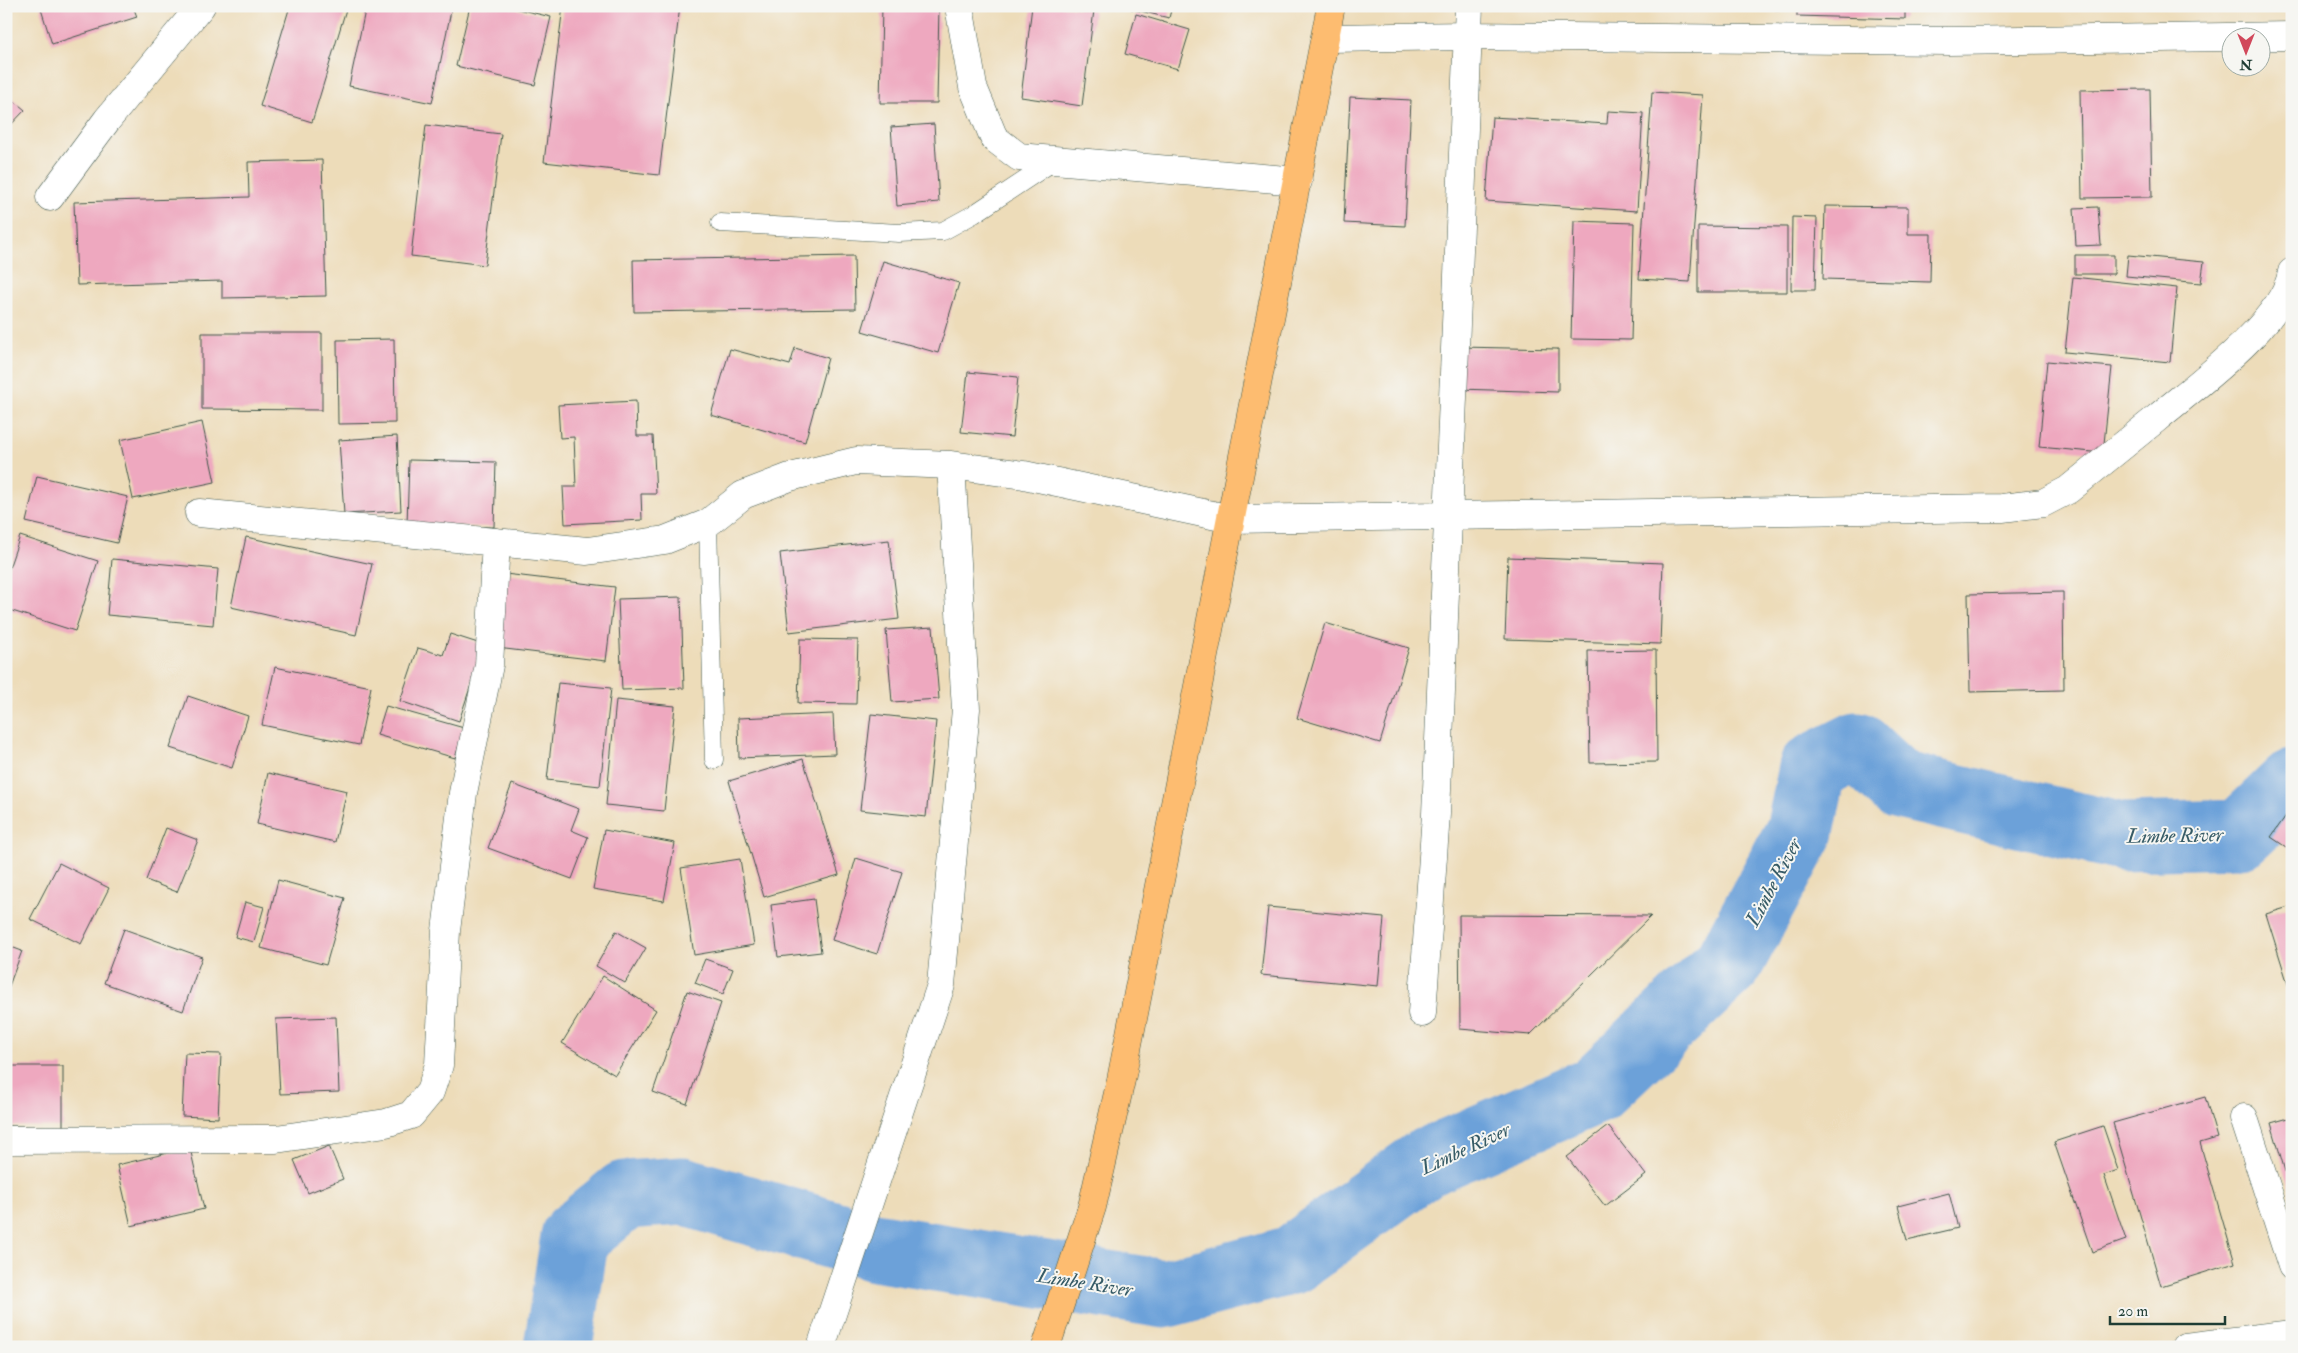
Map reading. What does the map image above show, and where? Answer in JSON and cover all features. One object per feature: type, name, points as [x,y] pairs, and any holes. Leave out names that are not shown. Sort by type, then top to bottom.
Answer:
[{"type":"highway","points":[[1046,1347],[1092,1207],[1121,1080],[1331,6]]},
{"type":"street","points":[[50,197],[107,120],[201,6]]},
{"type":"street","points":[[959,6],[973,87],[994,138],[1019,157],[1298,181]]},
{"type":"street","points":[[1422,1013],[1436,814],[1469,6]]},
{"type":"street","points":[[1326,38],[1468,36],[1949,42],[2292,36]]},
{"type":"street","points":[[199,513],[587,551],[665,540],[708,523],[743,495],[790,477],[856,461],[951,465],[1024,475],[1231,518],[2002,508],[2043,503],[2068,490],[2222,364],[2269,316],[2290,282],[2292,272]]},
{"type":"street","points":[[821,1347],[941,985],[966,709],[951,465]]},
{"type":"street","points":[[6,1140],[276,1139],[394,1120],[411,1115],[430,1092],[439,1065],[446,931],[463,793],[489,665],[496,542]]},
{"type":"street","points":[[2244,1118],[2292,1266]]},
{"type":"street","points":[[2185,1347],[2292,1334]]},
{"type":"lane","points":[[720,223],[899,233],[943,231],[974,214],[1054,161]]},
{"type":"lane","points":[[708,523],[714,760]]},
{"type":"building","points":[[40,6],[133,6],[137,17],[52,44]]},
{"type":"building","points":[[290,6],[347,6],[312,122],[260,106]]},
{"type":"building","points":[[366,6],[452,6],[432,103],[349,86]]},
{"type":"building","points":[[470,6],[505,6],[551,17],[535,85],[456,66]]},
{"type":"building","points":[[563,6],[680,6],[659,175],[544,162]]},
{"type":"building","points":[[882,6],[939,6],[937,103],[880,103]]},
{"type":"building","points":[[1032,6],[1061,6],[1094,10],[1082,106],[1021,97]]},
{"type":"building","points":[[1120,6],[1172,6],[1169,18]]},
{"type":"building","points":[[1740,6],[1785,6],[1785,10],[1740,8]]},
{"type":"building","points":[[1797,6],[1905,6],[1905,19],[1797,16]]},
{"type":"building","points":[[1136,14],[1190,30],[1178,69],[1125,54]]},
{"type":"building","points":[[2150,89],[2152,197],[2082,198],[2080,90]]},
{"type":"building","points":[[1652,92],[1703,95],[1690,282],[1639,279]]},
{"type":"building","points":[[6,94],[25,110],[6,130]]},
{"type":"building","points":[[1350,97],[1411,100],[1405,226],[1344,223]]},
{"type":"building","points":[[1608,111],[1643,113],[1637,211],[1486,201],[1492,117],[1607,124]]},
{"type":"building","points":[[934,124],[939,202],[897,206],[891,127]]},
{"type":"building","points":[[426,125],[501,134],[485,265],[411,256]]},
{"type":"building","points":[[322,160],[326,296],[222,298],[222,281],[77,285],[74,202],[249,197],[248,162]]},
{"type":"building","points":[[1825,206],[1908,207],[1908,234],[1931,234],[1930,282],[1823,279]]},
{"type":"building","points":[[2098,207],[2101,245],[2076,246],[2074,208]]},
{"type":"building","points":[[1792,217],[1817,218],[1815,290],[1791,290]]},
{"type":"building","points":[[1574,221],[1634,223],[1631,340],[1571,339]]},
{"type":"building","points":[[1698,226],[1787,227],[1787,292],[1698,292]]},
{"type":"building","points":[[2075,255],[2114,255],[2114,274],[2075,274]]},
{"type":"building","points":[[2128,255],[2204,262],[2201,283],[2126,276]]},
{"type":"building","points":[[854,256],[855,309],[634,312],[633,260]]},
{"type":"building","points":[[883,261],[959,283],[938,353],[862,331]]},
{"type":"building","points":[[2073,277],[2177,288],[2170,362],[2065,352]]},
{"type":"building","points":[[202,333],[322,333],[322,410],[202,409]]},
{"type":"building","points":[[394,339],[395,423],[338,424],[337,340]]},
{"type":"building","points":[[1459,347],[1558,349],[1558,392],[1458,389]]},
{"type":"building","points":[[795,348],[828,358],[805,442],[711,415],[730,349],[790,365]]},
{"type":"building","points":[[2047,361],[2112,367],[2103,453],[2039,447]]},
{"type":"building","points":[[968,372],[1018,377],[1012,437],[961,432]]},
{"type":"building","points":[[636,401],[637,436],[653,436],[656,494],[641,494],[642,520],[565,524],[563,487],[576,487],[574,437],[560,438],[558,405]]},
{"type":"building","points":[[202,422],[215,482],[133,499],[120,440]]},
{"type":"building","points":[[397,436],[401,511],[344,514],[339,440]]},
{"type":"building","points":[[409,460],[496,462],[494,527],[407,525]]},
{"type":"building","points":[[37,476],[128,497],[117,543],[26,522]]},
{"type":"building","points":[[20,536],[98,561],[75,631],[6,609],[6,577]]},
{"type":"building","points":[[246,537],[372,564],[356,635],[231,607]]},
{"type":"building","points":[[889,540],[899,619],[789,632],[780,553]]},
{"type":"building","points":[[1508,557],[1663,563],[1660,644],[1505,639]]},
{"type":"building","points":[[112,559],[218,569],[213,625],[107,615]]},
{"type":"building","points":[[505,574],[615,587],[606,661],[497,648]]},
{"type":"building","points":[[2063,592],[2064,690],[1970,692],[1968,594]]},
{"type":"building","points":[[681,597],[684,688],[622,690],[618,599]]},
{"type":"building","points":[[1325,623],[1409,648],[1380,743],[1297,718]]},
{"type":"building","points":[[933,627],[939,699],[892,702],[886,630]]},
{"type":"building","points":[[450,634],[484,645],[459,721],[400,701],[418,648],[443,655]]},
{"type":"building","points":[[800,639],[858,640],[856,704],[798,703]]},
{"type":"building","points":[[1656,650],[1657,762],[1590,763],[1588,651]]},
{"type":"building","points":[[275,667],[371,687],[359,745],[262,725]]},
{"type":"building","points":[[558,683],[611,688],[600,786],[547,780]]},
{"type":"building","points":[[188,696],[248,716],[232,768],[170,748]]},
{"type":"building","points":[[616,700],[675,706],[664,811],[606,805]]},
{"type":"building","points":[[386,706],[464,728],[455,758],[377,735]]},
{"type":"building","points":[[833,714],[835,754],[739,758],[738,718]]},
{"type":"building","points":[[871,714],[936,721],[926,817],[860,810]]},
{"type":"building","points":[[803,759],[839,875],[764,897],[729,781]]},
{"type":"building","points":[[268,773],[347,791],[335,842],[257,824]]},
{"type":"building","points":[[512,784],[579,809],[571,830],[588,837],[572,879],[488,848]]},
{"type":"building","points":[[2292,807],[2292,851],[2271,837]]},
{"type":"building","points":[[166,828],[198,840],[177,892],[146,880]]},
{"type":"building","points":[[604,830],[675,843],[664,901],[593,889]]},
{"type":"building","points":[[856,858],[902,872],[877,954],[832,940]]},
{"type":"building","points":[[740,859],[754,945],[694,955],[681,868]]},
{"type":"building","points":[[59,863],[109,888],[81,944],[30,919]]},
{"type":"building","points":[[278,880],[345,898],[326,965],[261,948]]},
{"type":"building","points":[[814,899],[821,952],[778,957],[771,905]]},
{"type":"building","points":[[245,902],[264,907],[254,942],[235,937]]},
{"type":"building","points":[[2292,906],[2292,994],[2291,994],[2266,914]]},
{"type":"building","points":[[1268,907],[1384,918],[1378,986],[1261,975]]},
{"type":"building","points":[[1459,915],[1651,916],[1530,1035],[1460,1029]]},
{"type":"building","points":[[124,929],[202,957],[183,1011],[104,983]]},
{"type":"building","points":[[616,931],[646,948],[625,983],[596,966]]},
{"type":"building","points":[[6,945],[22,951],[6,994]]},
{"type":"building","points":[[705,959],[733,969],[723,994],[695,983]]},
{"type":"building","points":[[603,976],[656,1010],[615,1075],[562,1043]]},
{"type":"building","points":[[687,991],[721,1003],[687,1104],[653,1092]]},
{"type":"building","points":[[336,1017],[339,1092],[280,1094],[276,1019]]},
{"type":"building","points":[[185,1053],[221,1054],[218,1118],[182,1116]]},
{"type":"building","points":[[6,1066],[63,1066],[63,1127],[6,1126]]},
{"type":"building","points":[[2205,1097],[2217,1138],[2200,1143],[2235,1263],[2161,1286],[2113,1123]]},
{"type":"building","points":[[2292,1117],[2292,1192],[2291,1192],[2271,1123]]},
{"type":"building","points":[[1608,1126],[1646,1175],[1605,1206],[1567,1157]]},
{"type":"building","points":[[2103,1126],[2118,1170],[2104,1175],[2126,1240],[2092,1252],[2054,1142]]},
{"type":"building","points":[[329,1146],[343,1179],[308,1193],[294,1160]]},
{"type":"building","points":[[190,1148],[204,1209],[131,1226],[117,1165]]},
{"type":"building","points":[[1949,1193],[1958,1228],[1907,1240],[1898,1206]]},
{"type":"waterway","name":"Limbe River","points":[[558,1347],[575,1236],[625,1195],[683,1191],[874,1247],[1164,1294],[1292,1260],[1425,1163],[1595,1090],[1729,963],[1800,831],[1813,768],[1857,746],[1899,785],[2122,837],[2240,834],[2292,784]]}]
